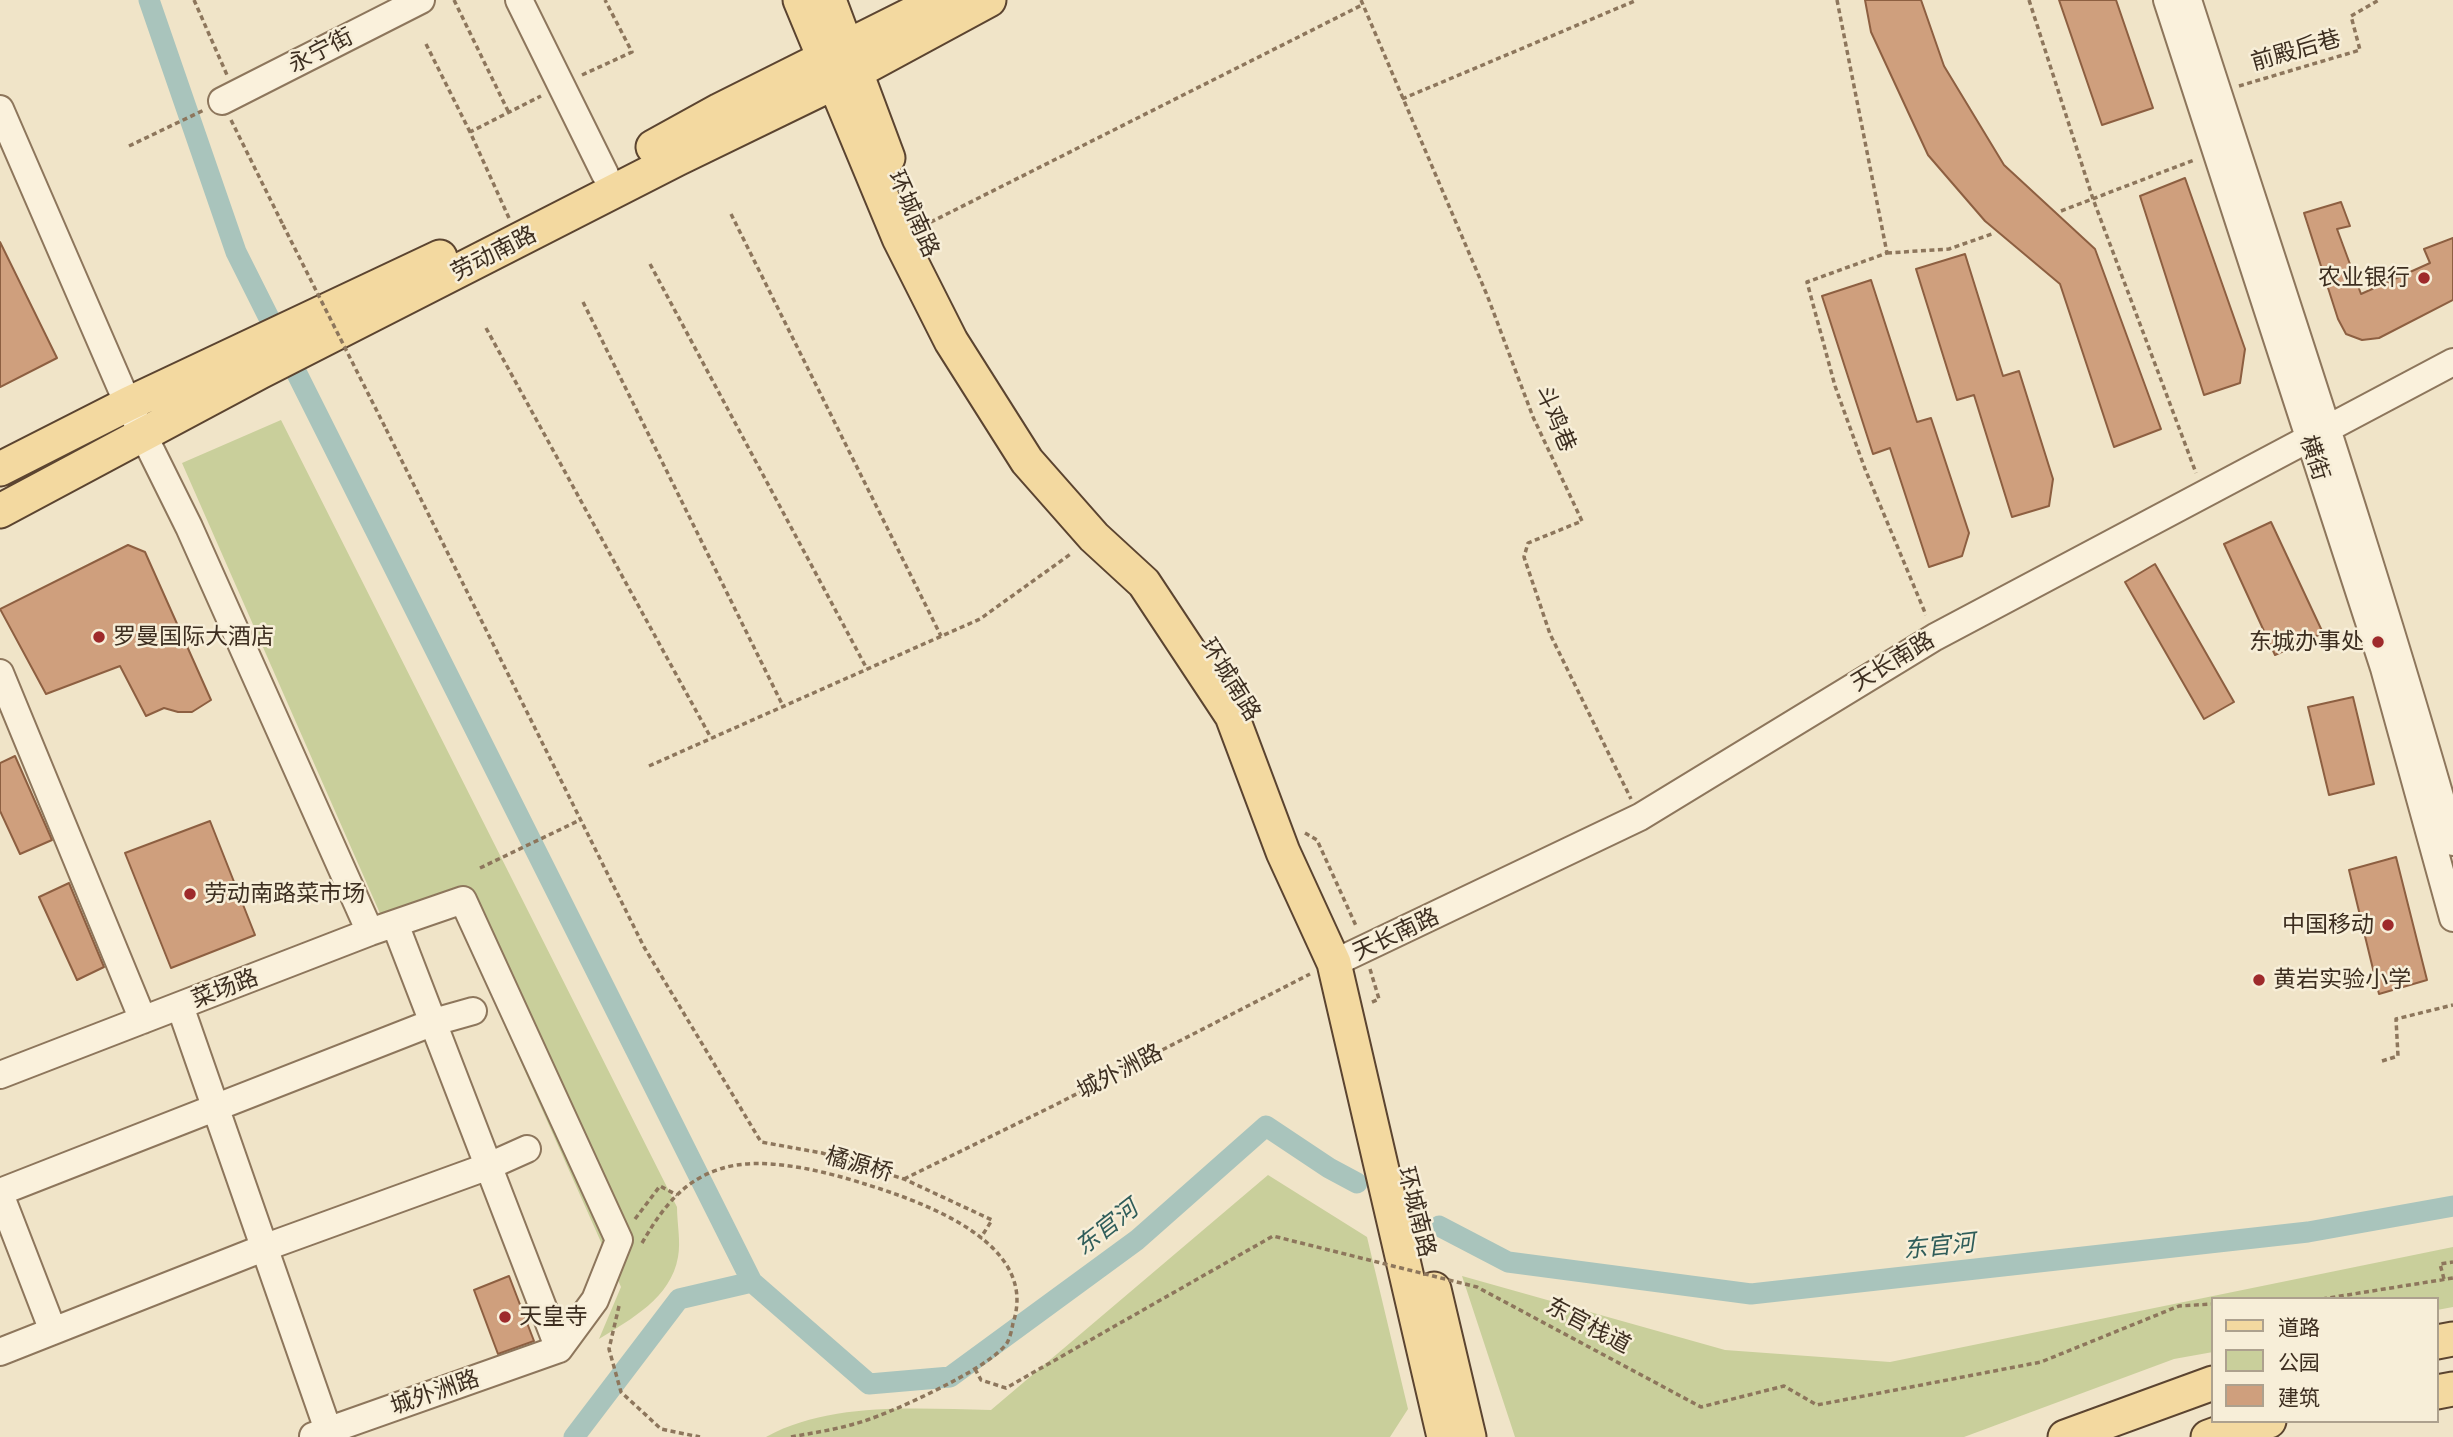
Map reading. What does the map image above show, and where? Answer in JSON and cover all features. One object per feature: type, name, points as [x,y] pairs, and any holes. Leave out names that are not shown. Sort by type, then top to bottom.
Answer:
[{"type":"main road","points":[[800,0],[840,65],[899,238],[951,341],[1027,461],[1094,537],[1144,583],[1232,716],[1283,852],[1341,960]]},
{"type":"main road","name":"环城南路","points":[[829,0],[840,65],[885,152],[976,346],[1044,448],[1108,527],[1160,575],[1252,707],[1341,960],[1365,1005],[1447,1433]]},
{"type":"main road","name":"劳动南路","points":[[349,314],[677,159],[840,65],[940,0]]},
{"type":"main road","name":"劳动南路","points":[[349,314],[511,223],[605,174],[840,65],[989,0]]},
{"type":"main road","points":[[0,469],[128,404],[254,360],[349,314]]},
{"type":"main road","points":[[0,511],[142,435],[254,360]]},
{"type":"main road","points":[[2065,1437],[2212,1383]]},
{"type":"main road","points":[[2208,1437],[2235,1427],[2258,1423]]},
{"type":"street","name":"永宁街","points":[[222,101],[421,0]]},
{"type":"street","points":[[519,0],[605,174]]},
{"type":"street","name":"横街","points":[[2167,0],[2216,152],[2403,665],[2453,842]]},
{"type":"street","name":"横街","points":[[2188,0],[2218,92],[2318,432],[2453,918]]},
{"type":"street","points":[[0,109],[128,404],[189,527],[370,932]]},
{"type":"street","name":"天长南路","points":[[1341,960],[1640,817],[1935,637],[2453,362]]},
{"type":"street","points":[[0,673],[143,1020]]},
{"type":"street","name":"菜场路","points":[[0,1075],[370,932],[463,900],[630,1244]]},
{"type":"street","points":[[396,924],[559,1349]]},
{"type":"street","points":[[180,1006],[265,1247],[319,1434]]},
{"type":"street","points":[[53,1331],[0,1193],[434,1022],[473,1011]]},
{"type":"street","points":[[0,1352],[265,1247],[489,1166],[527,1149]]},
{"type":"street","points":[[559,1349],[595,1300],[630,1244]]},
{"type":"street","name":"城外洲路","points":[[319,1434],[559,1349]]},
{"type":"path","points":[[454,0],[509,112]]},
{"type":"path","points":[[470,132],[632,52],[605,0]]},
{"type":"path","points":[[1402,99],[1637,0]]},
{"type":"path","points":[[1837,0],[1887,253]]},
{"type":"path","points":[[2029,0],[2093,199],[2203,493]]},
{"type":"path","name":"前殿后巷","points":[[2218,92],[2360,50],[2351,16],[2379,0]]},
{"type":"path","points":[[920,228],[1361,2]]},
{"type":"path","name":"斗鸡巷","points":[[1361,2],[1487,295],[1533,417],[1582,521],[1528,543],[1524,557],[1550,634],[1640,817]]},
{"type":"path","points":[[426,44],[511,223]]},
{"type":"path","points":[[129,146],[222,101]]},
{"type":"path","points":[[2061,211],[2216,152]]},
{"type":"path","points":[[731,214],[941,636]]},
{"type":"path","points":[[283,225],[644,947],[761,1142],[822,1153],[904,1179],[992,1220],[980,1239]]},
{"type":"path","points":[[1935,637],[1865,470],[1839,398],[1807,282],[1887,253],[1949,249],[1992,234]]},
{"type":"path","points":[[650,264],[866,669]]},
{"type":"path","points":[[583,302],[783,706]]},
{"type":"path","points":[[486,328],[712,738]]},
{"type":"path","points":[[649,766],[980,619],[1094,537]]},
{"type":"path","points":[[480,868],[580,820]]},
{"type":"path","name":"城外洲路","points":[[904,1179],[1341,960]]},
{"type":"path","points":[[2382,1061],[2398,1056],[2396,1019],[2453,1005]]},
{"type":"path","name":"橘源桥","points":[[630,1244],[684,1186],[719,1169],[743,1163],[824,1171],[898,1194],[952,1217],[1005,1260],[1018,1289],[1017,1312],[1007,1343],[975,1369],[856,1424],[792,1437]]},
{"type":"path","points":[[630,1244],[660,1186],[677,1195]]},
{"type":"path","name":"东官栈道","points":[[975,1369],[981,1380],[1006,1388],[1273,1236],[1477,1287],[1701,1407],[1784,1386],[1817,1405],[2027,1365],[2179,1306],[2212,1304]]},
{"type":"path","points":[[2444,1279],[2440,1264],[2453,1262]]},
{"type":"path","points":[[2334,1297],[2453,1278]]},
{"type":"path","points":[[622,1295],[609,1349],[621,1392],[661,1429],[700,1437]]},
{"type":"green space","points":[[281,420],[677,1207],[679,1251],[674,1271],[667,1284],[648,1306],[599,1339],[621,1287],[450,903],[386,927],[182,463]]},
{"type":"green space","points":[[1268,1175],[1367,1237],[1408,1409],[1390,1437],[766,1437],[791,1425],[847,1412],[905,1409],[991,1410]]},
{"type":"green space","points":[[2453,1247],[2453,1307],[2439,1310],[2439,1297],[2212,1297],[2212,1352],[2174,1359],[1964,1437],[1515,1437],[1462,1276],[1725,1350],[1890,1362]]},
{"type":"building","points":[[1865,0],[1921,0],[1944,66],[2004,165],[2095,249],[2161,429],[2114,447],[2060,284],[1985,221],[1928,155],[1871,32]]},
{"type":"building","points":[[2059,0],[2116,0],[2153,108],[2102,125]]},
{"type":"building","points":[[2185,178],[2245,349],[2240,383],[2204,395],[2140,196]]},
{"type":"building","name":"农业银行","points":[[2341,202],[2350,226],[2337,229],[2361,294],[2430,263],[2424,249],[2453,238],[2453,300],[2379,338],[2362,340],[2346,334],[2338,319],[2304,213]]},
{"type":"building","points":[[0,242],[57,358],[0,387]]},
{"type":"building","points":[[1965,254],[2003,376],[2019,371],[2053,479],[2049,506],[2012,517],[1974,395],[1957,400],[1916,269]]},
{"type":"building","points":[[1871,280],[1917,422],[1931,418],[1969,533],[1962,556],[1929,567],[1890,448],[1873,454],[1822,296]]},
{"type":"building","points":[[2271,522],[2323,633],[2275,655],[2224,544]]},
{"type":"building","name":"罗曼国际大酒店","points":[[128,545],[145,552],[211,700],[192,712],[164,708],[146,716],[120,666],[46,694],[0,609]]},
{"type":"building","points":[[2155,564],[2234,702],[2204,719],[2125,582]]},
{"type":"building","points":[[2353,697],[2374,784],[2329,795],[2308,707]]},
{"type":"building","points":[[15,756],[52,840],[20,854],[0,811],[0,763]]},
{"type":"building","name":"劳动南路菜市场","points":[[210,821],[255,935],[171,968],[125,853]]},
{"type":"building","name":"中国移动","points":[[2396,857],[2427,980],[2379,994],[2349,870]]},
{"type":"building","points":[[69,883],[104,967],[77,980],[39,897]]},
{"type":"building","name":"天皇寺","points":[[509,1276],[534,1341],[498,1354],[474,1290]]},
{"type":"waterway","points":[[149,0],[236,252],[752,1282],[869,1384],[950,1377],[1137,1240],[1266,1126],[1329,1168],[1357,1183]]},
{"type":"waterway","name":"东官河","points":[[1439,1226],[1508,1262],[1751,1294],[2308,1232],[2453,1206]]},
{"type":"waterway","points":[[574,1437],[679,1299],[752,1282]]},
{"type":"place","name":"农业银行","points":[[2424,278]]},
{"type":"place","name":"罗曼国际大酒店","points":[[99,637]]},
{"type":"place","name":"东城办事处","points":[[2378,642]]},
{"type":"place","name":"劳动南路菜市场","points":[[190,894]]},
{"type":"place","name":"中国移动","points":[[2388,925]]},
{"type":"place","name":"黄岩实验小学","points":[[2259,980]]},
{"type":"place","name":"天皇寺","points":[[505,1317]]}]
